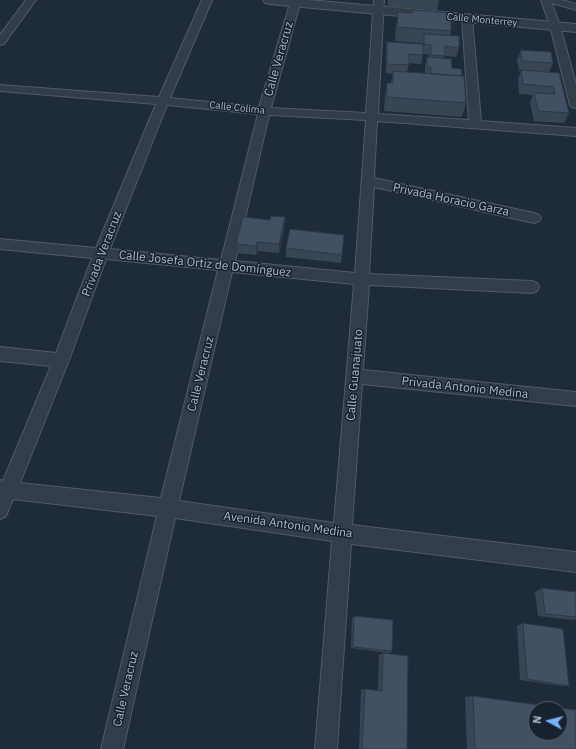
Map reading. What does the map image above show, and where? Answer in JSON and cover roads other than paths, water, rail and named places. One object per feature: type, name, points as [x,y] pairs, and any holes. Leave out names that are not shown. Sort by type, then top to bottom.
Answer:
[{"type":"street","points":[[0,42],[30,0]]},
{"type":"street","name":"Privada Veracruz","points":[[0,510],[4,490],[61,360],[101,254],[163,101],[207,0]]},
{"type":"street","name":"Calle Monterrey","points":[[269,0],[379,5],[467,18],[576,28]]},
{"type":"street","points":[[546,0],[555,26],[576,105]]},
{"type":"street","points":[[552,0],[576,7]]},
{"type":"street","name":"Calle Veracruz","points":[[112,749],[168,508],[264,111],[296,1]]},
{"type":"street","name":"Calle Guanajuato","points":[[326,749],[362,279],[379,5]]},
{"type":"street","points":[[467,18],[475,125]]},
{"type":"street","name":"Calle Colima","points":[[0,88],[264,111],[372,117],[576,132]]},
{"type":"street","name":"Privada Horacio Garza","points":[[368,181],[534,218]]},
{"type":"street","name":"Calle Josefa Ortiz de Domínguez","points":[[0,244],[362,279],[532,287]]},
{"type":"street","points":[[0,354],[61,360]]},
{"type":"street","name":"Privada Antonio Medina","points":[[355,376],[576,399]]},
{"type":"street","name":"Avenida Antonio Medina","points":[[4,490],[168,508],[342,533],[576,562]]}]
